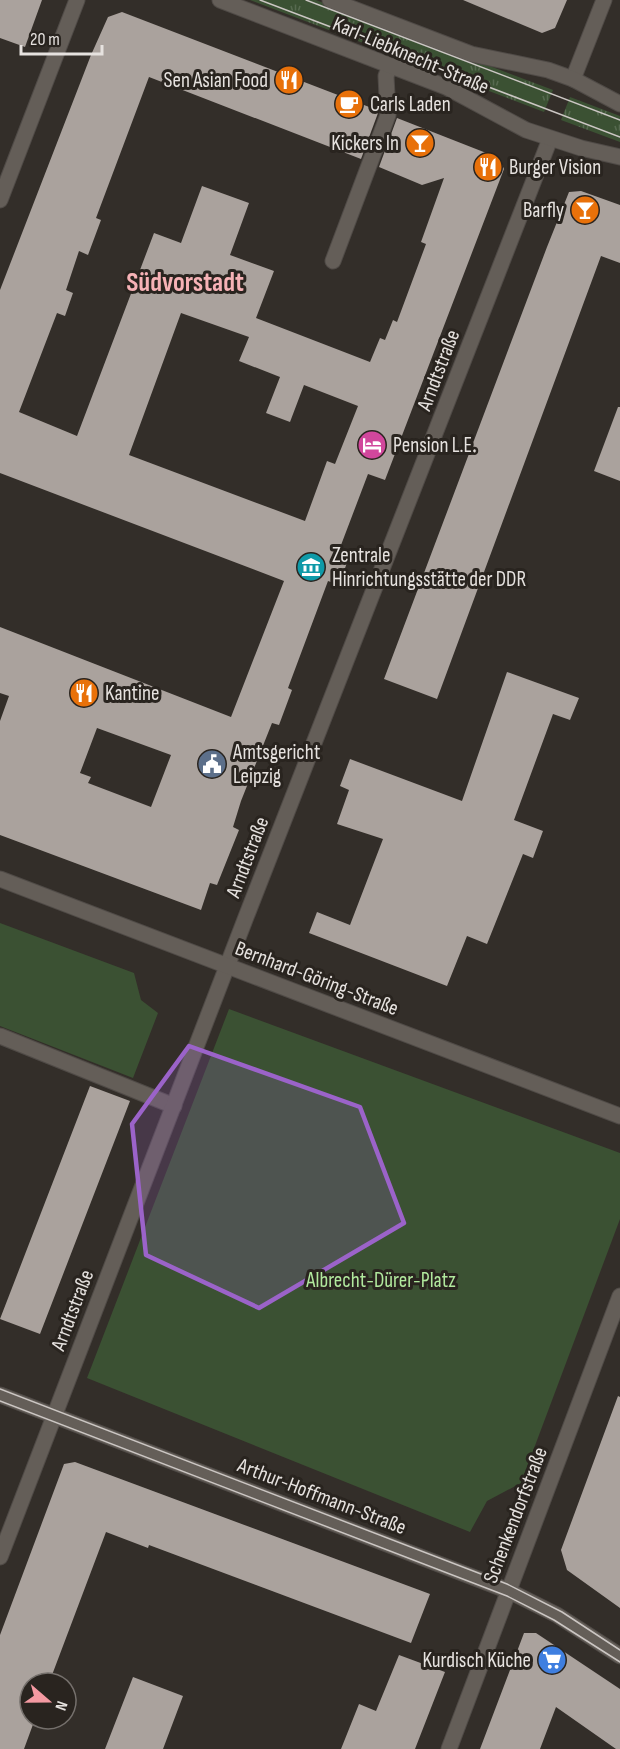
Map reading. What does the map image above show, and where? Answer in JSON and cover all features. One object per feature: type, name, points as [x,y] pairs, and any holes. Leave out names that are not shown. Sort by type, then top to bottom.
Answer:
[{"type":"street","points":[[0,200],[77,0]]},
{"type":"street","name":"Karl-Liebknecht-Straße","points":[[220,0],[446,87],[526,130],[550,139],[620,157]]},
{"type":"street","name":"Karl-Liebknecht-Straße","points":[[330,0],[471,54],[548,70],[573,79],[620,104]]},
{"type":"street","points":[[573,79],[604,0]]},
{"type":"street","points":[[333,261],[388,115],[386,76],[390,66]]},
{"type":"street","name":"Arndtstraße","points":[[0,1557],[227,966],[550,139]]},
{"type":"street","name":"Bernhard-Göring-Straße","points":[[0,879],[620,1116]]},
{"type":"street","points":[[0,1036],[174,1106]]},
{"type":"street","name":"Schenkendorfstraße","points":[[449,1749],[620,1296]]},
{"type":"street","name":"Arthur-Hoffmann-Straße","points":[[0,1395],[509,1591],[556,1615],[620,1656]]},
{"type":"highlighted area","points":[[189,1046],[360,1107],[404,1223],[259,1308],[146,1255],[132,1124]]},
{"type":"green space","points":[[250,0],[316,0],[553,90],[544,112]]},
{"type":"green space","points":[[570,97],[620,116],[620,142],[561,120]]},
{"type":"green space","points":[[0,923],[134,973],[141,1000],[158,1013],[133,1078],[0,1026]]},
{"type":"green space","name":"Albrecht-Dürer-Platz","points":[[229,1009],[620,1153],[620,1219],[521,1483],[487,1501],[470,1532],[87,1378]]},
{"type":"building","points":[[0,0],[42,0],[25,47],[0,38]]},
{"type":"building","points":[[463,0],[567,0],[555,28],[542,33]]},
{"type":"building","points":[[122,12],[377,110],[378,113],[361,159],[149,77],[96,218],[101,220],[88,255],[79,251],[66,290],[73,293],[65,316],[57,313],[19,412],[77,436],[154,233],[181,243],[202,186],[249,203],[230,255],[274,271],[256,318],[370,362],[380,338],[385,340],[393,320],[397,322],[426,244],[421,242],[444,178],[422,185],[379,167],[397,118],[499,158],[504,169],[385,480],[368,474],[338,553],[349,557],[339,585],[328,581],[288,688],[292,690],[279,725],[272,723],[241,801],[233,827],[239,830],[217,885],[210,883],[201,910],[0,835],[0,721],[9,696],[0,693],[0,627],[231,717],[284,581],[0,473],[0,290],[91,55],[108,17]],"holes":[[[181,313],[249,337],[239,361],[280,377],[266,413],[290,422],[304,385],[358,406],[335,464],[327,461],[305,521],[129,455]],[[97,728],[171,755],[151,807],[88,783],[91,777],[80,773]]]},
{"type":"building","points":[[581,191],[620,205],[620,263],[601,256],[437,699],[384,679],[569,192]]},
{"type":"building","points":[[618,407],[620,407],[620,481],[594,471]]},
{"type":"building","points":[[507,672],[579,698],[570,720],[553,714],[514,820],[543,831],[533,858],[523,854],[487,944],[467,936],[447,986],[309,933],[317,912],[350,925],[383,839],[337,824],[349,790],[340,786],[350,759],[462,801]]},
{"type":"building","points":[[90,1086],[130,1101],[40,1334],[0,1319]]},
{"type":"building","points":[[618,1396],[620,1397],[620,1608],[567,1570],[561,1550]]},
{"type":"building","points":[[75,1462],[430,1594],[411,1643],[149,1545],[148,1548],[106,1532],[54,1671],[18,1671],[18,1731],[31,1731],[24,1749],[0,1749],[0,1635],[64,1464]]},
{"type":"building","points":[[524,1633],[536,1633],[620,1689],[620,1749],[616,1749],[556,1707],[540,1749],[480,1749]]},
{"type":"building","points":[[399,1655],[445,1672],[415,1749],[341,1749],[359,1704],[376,1711]]},
{"type":"building","points":[[133,1677],[183,1696],[163,1749],[105,1749]]},
{"type":"tram line","points":[[260,0],[620,137]]},
{"type":"tram line","points":[[306,0],[620,120]]},
{"type":"tram line","points":[[0,1389],[507,1584],[562,1612],[620,1650]]},
{"type":"tram line","points":[[0,1401],[507,1596],[554,1620],[620,1662]]},
{"type":"place","name":"Sen Asian Food","points":[[289,80]]},
{"type":"place","name":"Carls Laden","points":[[349,104]]},
{"type":"place","name":"Kickers In","points":[[420,143]]},
{"type":"place","name":"Burger Vision","points":[[488,167]]},
{"type":"place","name":"Barfly","points":[[585,210]]},
{"type":"place","name":"Pension L.E.","points":[[372,445]]},
{"type":"place","name":"Zentrale Hinrichtungsstätte der DDR","points":[[311,567]]},
{"type":"place","name":"Kantine","points":[[84,693]]},
{"type":"place","name":"Amtsgericht Leipzig","points":[[212,764]]},
{"type":"place","name":"Kurdisch Küche","points":[[552,1660]]},
{"type":"district","name":"Südvorstadt","points":[[185,282]]}]
